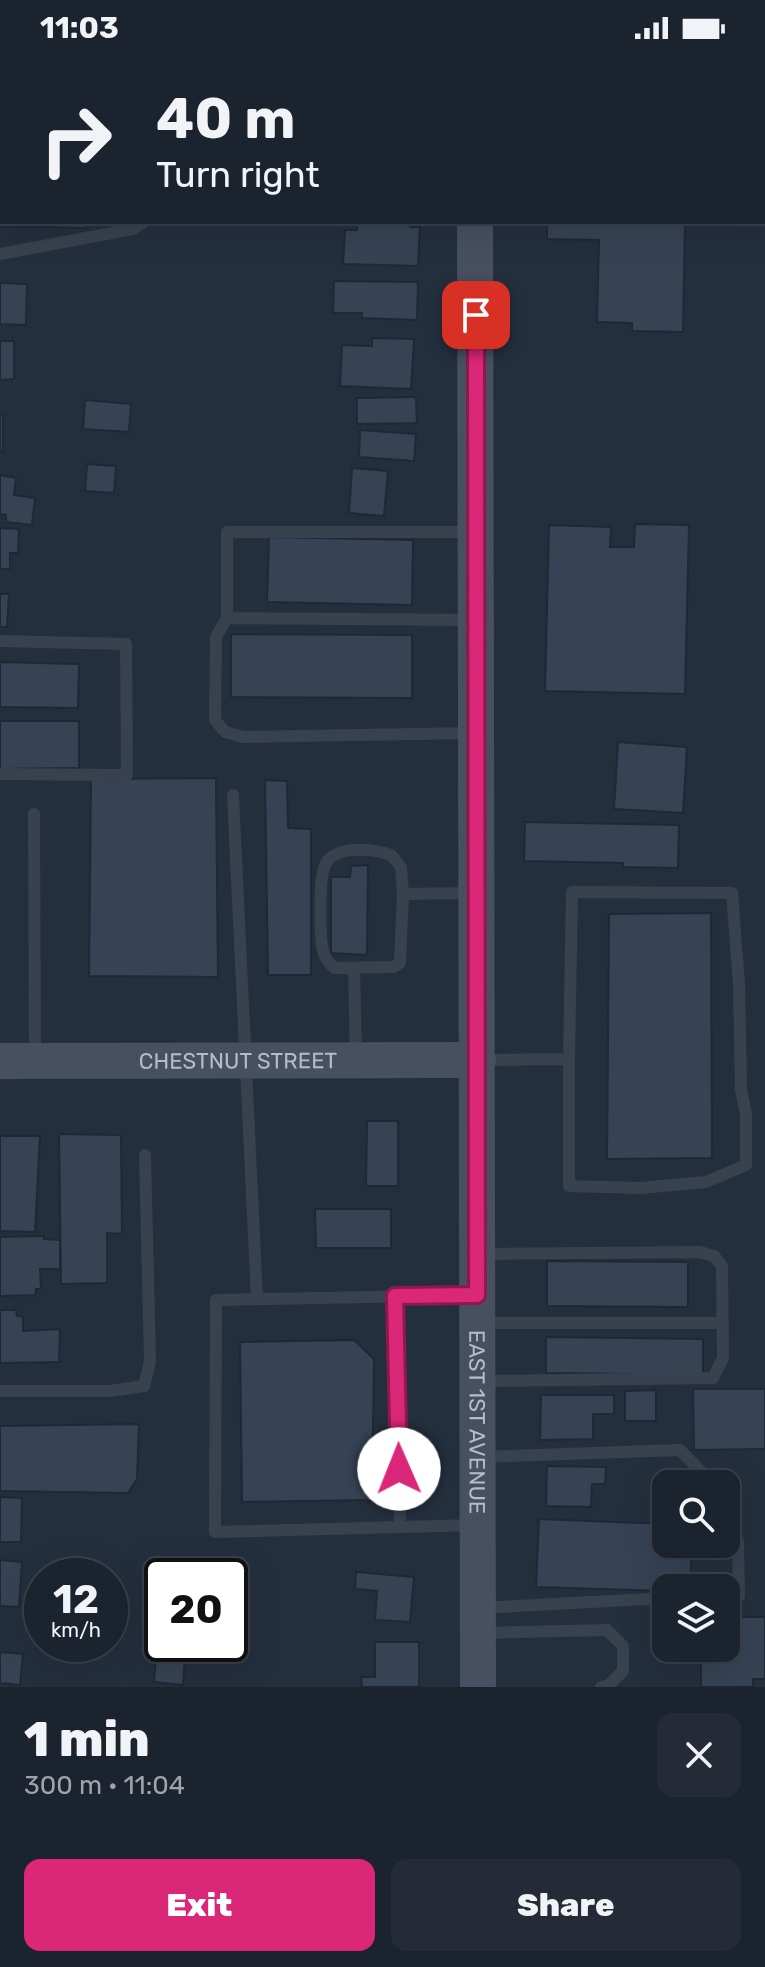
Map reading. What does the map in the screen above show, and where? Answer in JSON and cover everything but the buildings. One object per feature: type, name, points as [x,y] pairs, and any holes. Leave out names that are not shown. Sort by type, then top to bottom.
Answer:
[{"type":"street","name":"EAST 1ST AVENUE","points":[[475,224],[478,1687]]},
{"type":"street","name":"CHESTNUT STREET","points":[[17,1061],[478,1060]]},
{"type":"lane","points":[[0,254],[133,229],[141,224]]},
{"type":"lane","points":[[476,532],[227,532],[227,618],[216,637],[215,720],[225,732],[243,737],[477,733]]},
{"type":"lane","points":[[227,618],[477,620]]},
{"type":"lane","points":[[0,641],[126,644],[127,775],[0,774]]},
{"type":"lane","points":[[233,795],[243,1061],[257,1299]]},
{"type":"lane","points":[[17,1061],[34,814]]},
{"type":"lane","points":[[346,851],[379,851],[391,855],[401,867],[403,894],[400,963],[394,967],[335,968],[323,952],[325,865],[332,857],[346,851]]},
{"type":"lane","points":[[572,892],[732,893],[739,984],[741,1090],[746,1114],[746,1165],[706,1182],[640,1188],[569,1186],[569,1059],[572,892]]},
{"type":"lane","points":[[403,894],[477,893]]},
{"type":"lane","points":[[354,969],[356,1060]]},
{"type":"lane","points":[[478,1060],[569,1059]]},
{"type":"lane","points":[[0,1391],[110,1391],[144,1386],[150,1361],[145,1155]]},
{"type":"lane","points":[[478,1254],[700,1252],[714,1256],[722,1266],[723,1323],[720,1369],[707,1380],[478,1381]]},
{"type":"lane","points":[[478,1525],[215,1532],[216,1300],[395,1296],[478,1309],[723,1323]]},
{"type":"lane","points":[[395,1296],[400,1527]]},
{"type":"lane","points":[[478,1457],[680,1450],[699,1470]]},
{"type":"lane","points":[[478,1621],[652,1600]]},
{"type":"lane","points":[[478,1621],[607,1630],[623,1646],[623,1671],[608,1686],[601,1687]]},
{"type":"route","points":[[399,1469],[395,1296],[477,1295],[476,315]]}]
